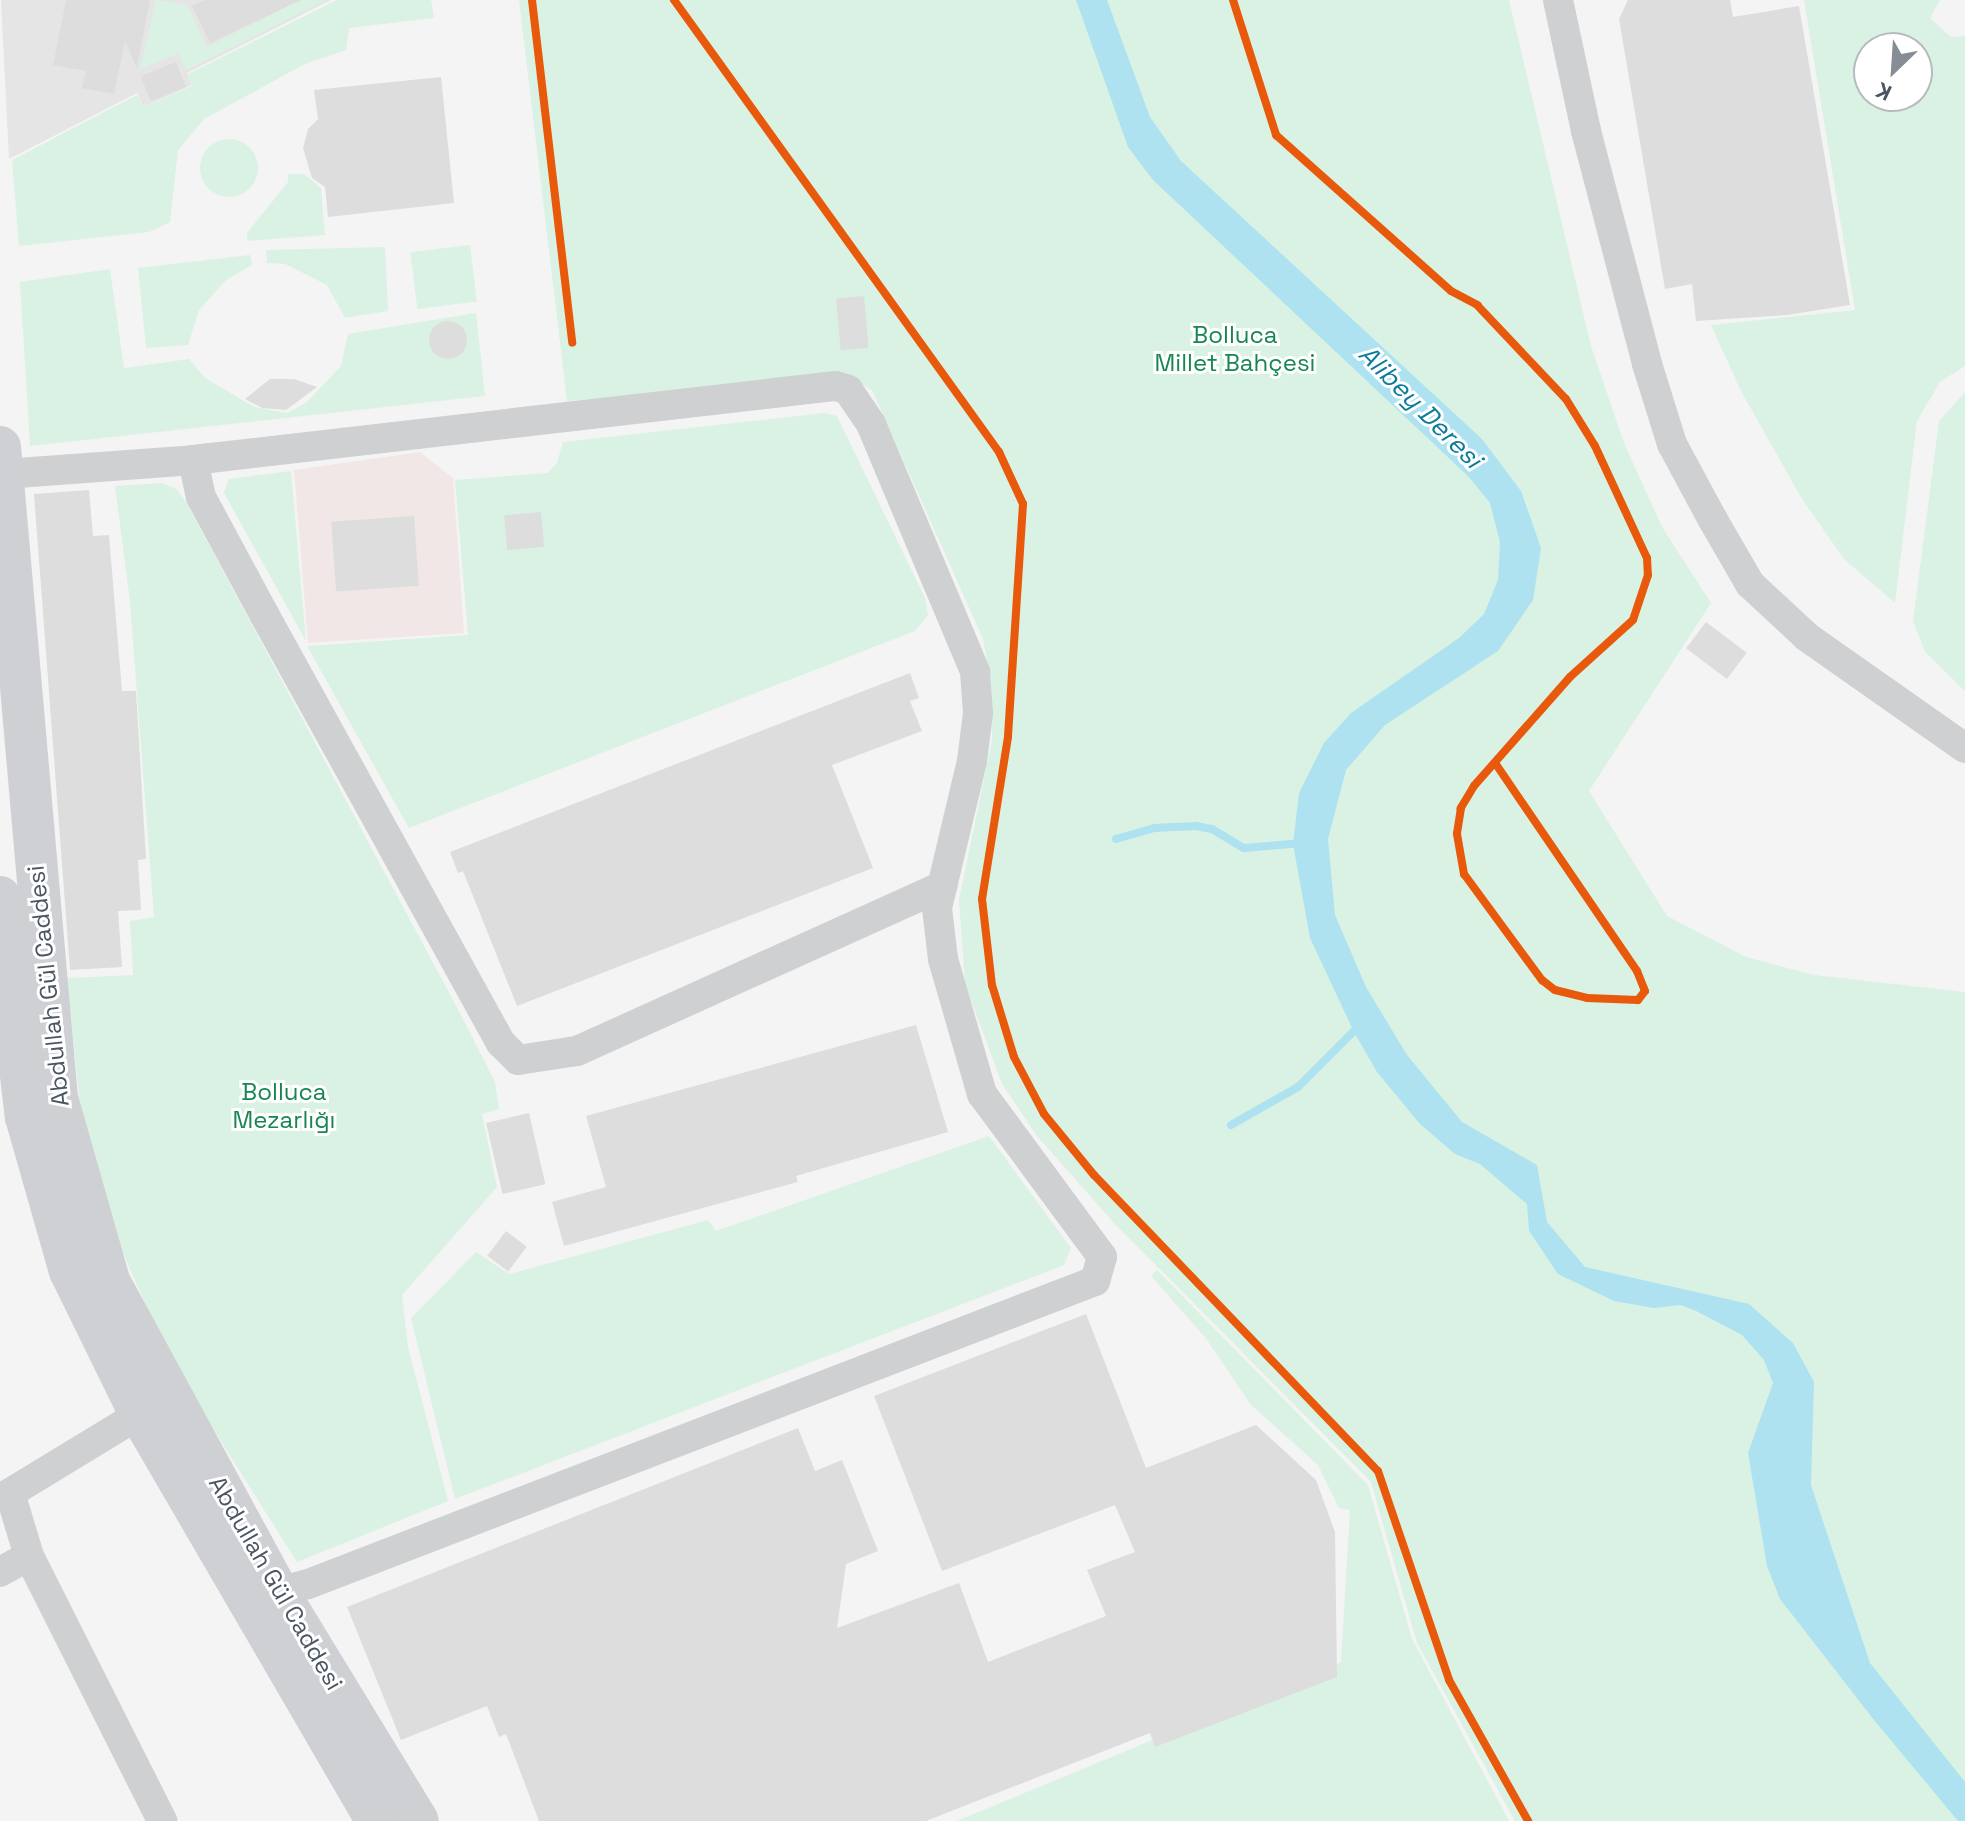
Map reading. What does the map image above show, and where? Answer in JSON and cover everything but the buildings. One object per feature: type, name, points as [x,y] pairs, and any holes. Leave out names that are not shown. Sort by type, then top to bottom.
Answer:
[{"type":"street","points":[[1558,0],[1586,131],[1647,364],[1672,444],[1706,508],[1750,584],[1807,637],[1965,748]]},
{"type":"street","points":[[2,460],[193,460],[825,386],[848,390],[871,424],[975,672],[978,713],[972,761],[937,908],[943,959],[982,1094],[1102,1257],[1095,1281],[308,1584],[278,1592]]},
{"type":"street","name":"Abdullah Gül Caddesi","points":[[2,460],[25,768],[57,1098],[109,1281],[278,1592],[418,1821]]},
{"type":"street","points":[[193,460],[201,497],[243,575],[501,1043],[518,1060],[577,1051],[942,886]]},
{"type":"street","name":"Abdullah Gül Caddesi","points":[[0,897],[16,1062],[43,1182],[70,1271],[140,1414],[377,1821]]},
{"type":"street","points":[[140,1414],[5,1484],[29,1556],[162,1821]]},
{"type":"street","points":[[0,1572],[29,1556]]},
{"type":"shaded area","points":[[1,0],[331,0],[187,73],[192,85],[143,107],[137,93],[9,159]]},
{"type":"shaded area","points":[[420,452],[453,478],[464,633],[308,643],[294,470]]},
{"type":"green space","points":[[156,0],[187,5],[207,47],[300,0],[327,0],[186,70],[179,53],[140,69]]},
{"type":"green space","points":[[337,0],[431,0],[434,18],[349,28],[346,50],[305,64],[204,119],[178,150],[170,222],[149,232],[19,246],[12,160],[137,95],[143,107],[192,86],[188,74]]},
{"type":"green space","name":"Bolluca Millet Bahçesi","points":[[519,0],[1509,0],[1591,346],[1624,443],[1662,527],[1711,603],[1589,791],[1667,916],[1746,957],[1814,975],[1965,992],[1965,1821],[1515,1821],[1417,1643],[1371,1482],[1114,1223],[1037,1136],[1002,1084],[965,984],[959,900],[992,740],[991,681],[983,639],[872,390],[849,378],[567,401]]},
{"type":"green space","points":[[1804,0],[1940,0],[1930,18],[1951,37],[1965,36],[1965,366],[1940,382],[1917,421],[1895,603],[1844,559],[1802,499],[1741,391],[1711,325],[1855,310]]},
{"type":"green space","points":[[229,139],[250,147],[258,168],[250,189],[229,197],[208,189],[200,168],[208,147]]},
{"type":"green space","points":[[288,174],[304,174],[321,188],[325,235],[247,241],[247,233],[288,182]]},
{"type":"green space","points":[[470,245],[477,302],[417,309],[410,252]]},
{"type":"green space","points":[[385,247],[388,311],[345,318],[327,285],[285,264],[267,263],[266,250]]},
{"type":"green space","points":[[250,255],[252,265],[226,280],[199,310],[188,345],[146,348],[138,268]]},
{"type":"green space","points":[[110,269],[124,368],[189,359],[205,378],[254,407],[287,413],[306,403],[341,366],[348,334],[476,313],[485,396],[30,446],[20,282]]},
{"type":"green space","points":[[1965,392],[1965,691],[1925,652],[1913,621],[1939,421]]},
{"type":"green space","points":[[825,413],[837,416],[925,598],[928,615],[915,631],[409,828],[307,646],[468,635],[455,480],[548,473],[557,463],[563,442]]},
{"type":"green space","points":[[291,471],[306,641],[224,493],[229,479]]},
{"type":"green space","name":"Bolluca Mezarlığı","points":[[161,483],[176,489],[186,502],[461,1015],[495,1082],[499,1109],[482,1114],[497,1187],[402,1295],[408,1347],[448,1501],[297,1562],[171,1362],[119,1244],[82,1125],[67,978],[133,975],[130,921],[154,917],[130,602],[115,486]]},
{"type":"green space","points":[[989,1136],[1071,1248],[1064,1265],[455,1499],[411,1318],[476,1252],[509,1274],[708,1220],[716,1231]]},
{"type":"green space","points":[[1157,1270],[1368,1485],[1412,1639],[1509,1821],[957,1821],[1341,1662],[1350,1510],[1339,1508],[1318,1465],[1251,1405],[1205,1337],[1151,1276]]},
{"type":"water","name":"Alibey Deresi","points":[[1076,0],[1107,0],[1150,117],[1181,161],[1482,439],[1521,491],[1541,548],[1533,600],[1498,651],[1385,725],[1346,770],[1328,839],[1335,915],[1366,987],[1407,1055],[1462,1122],[1537,1165],[1547,1222],[1585,1267],[1749,1304],[1793,1343],[1814,1382],[1811,1485],[1870,1663],[1965,1782],[1965,1821],[1958,1821],[1780,1599],[1767,1566],[1748,1453],[1773,1383],[1764,1360],[1742,1335],[1696,1311],[1681,1305],[1654,1308],[1614,1301],[1558,1274],[1529,1231],[1527,1204],[1480,1164],[1455,1154],[1420,1124],[1377,1072],[1354,1032],[1310,938],[1293,844],[1299,793],[1324,743],[1351,713],[1459,638],[1484,614],[1498,580],[1500,542],[1490,503],[1468,476],[1153,180],[1128,147]]},
{"type":"waterway","points":[[1116,839],[1154,828],[1196,826],[1212,829],[1244,848],[1303,843]]},
{"type":"waterway","points":[[1231,1125],[1298,1087],[1362,1023]]},
{"type":"cycle path","points":[[532,0],[572,343]]},
{"type":"cycle path","points":[[674,0],[999,452],[1023,504],[1008,737],[982,899],[992,985],[1014,1057],[1044,1114],[1094,1175],[1378,1471],[1449,1680],[1528,1821]]},
{"type":"cycle path","points":[[1233,0],[1276,135],[1451,291],[1477,305],[1566,399],[1595,446],[1647,558],[1648,575],[1633,620],[1570,677],[1474,786],[1461,808],[1457,834],[1464,874],[1542,980],[1555,990],[1587,998],[1638,1000],[1645,991],[1637,971],[1495,763]]}]
